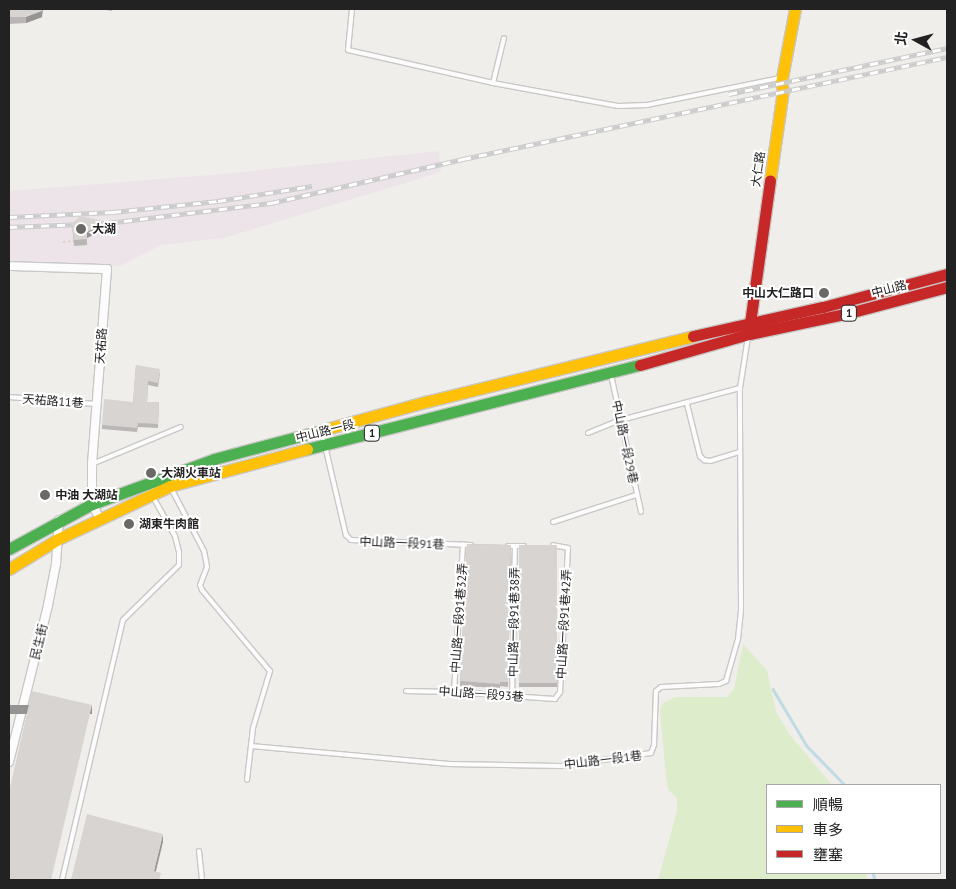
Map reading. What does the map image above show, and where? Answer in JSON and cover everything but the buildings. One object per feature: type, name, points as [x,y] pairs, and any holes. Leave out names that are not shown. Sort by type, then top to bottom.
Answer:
[{"type":"main road","name":"大仁路","points":[[750,328],[783,90],[782,78],[795,9]]},
{"type":"main road","name":"中山路","points":[[750,328],[947,274]]},
{"type":"main road","name":"中山路","points":[[750,328],[845,314],[947,287]]},
{"type":"main road","name":"中山路一段","points":[[9,568],[58,539],[170,486],[671,357],[750,328]]},
{"type":"main road","name":"中山路一段","points":[[9,549],[59,520],[92,504],[214,459],[429,401],[750,328]]},
{"type":"street","name":"天祐路","points":[[9,266],[107,269],[92,464],[92,504],[100,519]]},
{"type":"street","name":"民生街","points":[[9,762],[48,605],[56,564],[59,520]]},
{"type":"lane","points":[[352,9],[348,50],[493,83],[618,106],[647,105],[782,78]]},
{"type":"lane","points":[[493,83],[504,38]]},
{"type":"lane","name":"中山路一段1巷","points":[[251,746],[449,764],[486,765],[562,766],[651,753],[654,745],[656,691],[661,687],[719,684],[726,681],[738,639],[741,610],[740,388],[750,328]]},
{"type":"lane","name":"中山路一段29巷","points":[[610,372],[641,512]]},
{"type":"lane","points":[[588,433],[621,420],[687,404],[740,388]]},
{"type":"lane","name":"天祐路11巷","points":[[9,398],[96,404]]},
{"type":"lane","points":[[687,404],[700,456],[704,460],[710,461],[740,452]]},
{"type":"lane","points":[[92,464],[182,427]]},
{"type":"lane","name":"中山路一段91巷","points":[[321,430],[346,534],[351,540],[480,545]]},
{"type":"lane","points":[[170,486],[204,551],[207,567],[200,585],[202,590],[270,671],[257,712],[247,780]]},
{"type":"lane","points":[[62,880],[123,620],[179,565],[179,552],[175,536],[151,495]]},
{"type":"lane","points":[[553,522],[636,495]]},
{"type":"lane","name":"中山路一段91巷32弄","points":[[454,692],[463,544]]},
{"type":"lane","points":[[506,546],[532,546]]},
{"type":"lane","name":"中山路一段91巷38弄","points":[[512,697],[515,546]]},
{"type":"lane","name":"中山路一段91巷42弄","points":[[550,546],[568,548],[560,692],[556,699]]},
{"type":"lane","name":"中山路一段93巷","points":[[406,691],[454,692],[556,699]]},
{"type":"lane","points":[[199,851],[202,880]]},
{"type":"path","points":[[63,242],[74,241]]},
{"type":"shaded area","points":[[439,151],[441,172],[224,238],[161,245],[120,266],[9,264],[9,191],[222,174]]},
{"type":"green space","points":[[743,644],[767,670],[776,712],[790,735],[831,784],[766,784],[766,874],[866,874],[867,880],[658,880],[677,811],[677,798],[668,789],[660,710],[663,703],[675,697],[727,697],[734,689]]},
{"type":"waterway","points":[[773,689],[807,746],[844,784]]},
{"type":"waterway","points":[[873,874],[875,880]]},
{"type":"railway","points":[[729,94],[947,48]]},
{"type":"railway","points":[[9,227],[108,223],[271,203],[463,159],[947,57]]},
{"type":"railway","points":[[9,217],[113,212],[218,201],[312,186]]},
{"type":"traffic: fast","points":[[307,449],[640,365]]},
{"type":"traffic: fast","points":[[9,549],[92,504],[214,459],[319,431]]},
{"type":"traffic: slow","points":[[770,180],[783,90],[781,83],[795,9]]},
{"type":"traffic: slow","points":[[319,431],[429,401],[693,336]]},
{"type":"traffic: slow","points":[[9,569],[58,539],[170,486],[307,449]]},
{"type":"traffic: jam","points":[[749,330],[770,180]]},
{"type":"traffic: jam","points":[[693,336],[823,307],[947,274]]},
{"type":"traffic: jam","points":[[640,365],[749,334],[845,314],[947,287]]},
{"type":"place","name":"大湖","points":[[81,229]]},
{"type":"place","name":"中山大仁路口","points":[[824,293]]},
{"type":"place","name":"大湖火車站","points":[[151,473]]},
{"type":"place","name":"中油 大湖站","points":[[45,495]]},
{"type":"place","name":"湖東牛肉館","points":[[129,524]]}]
